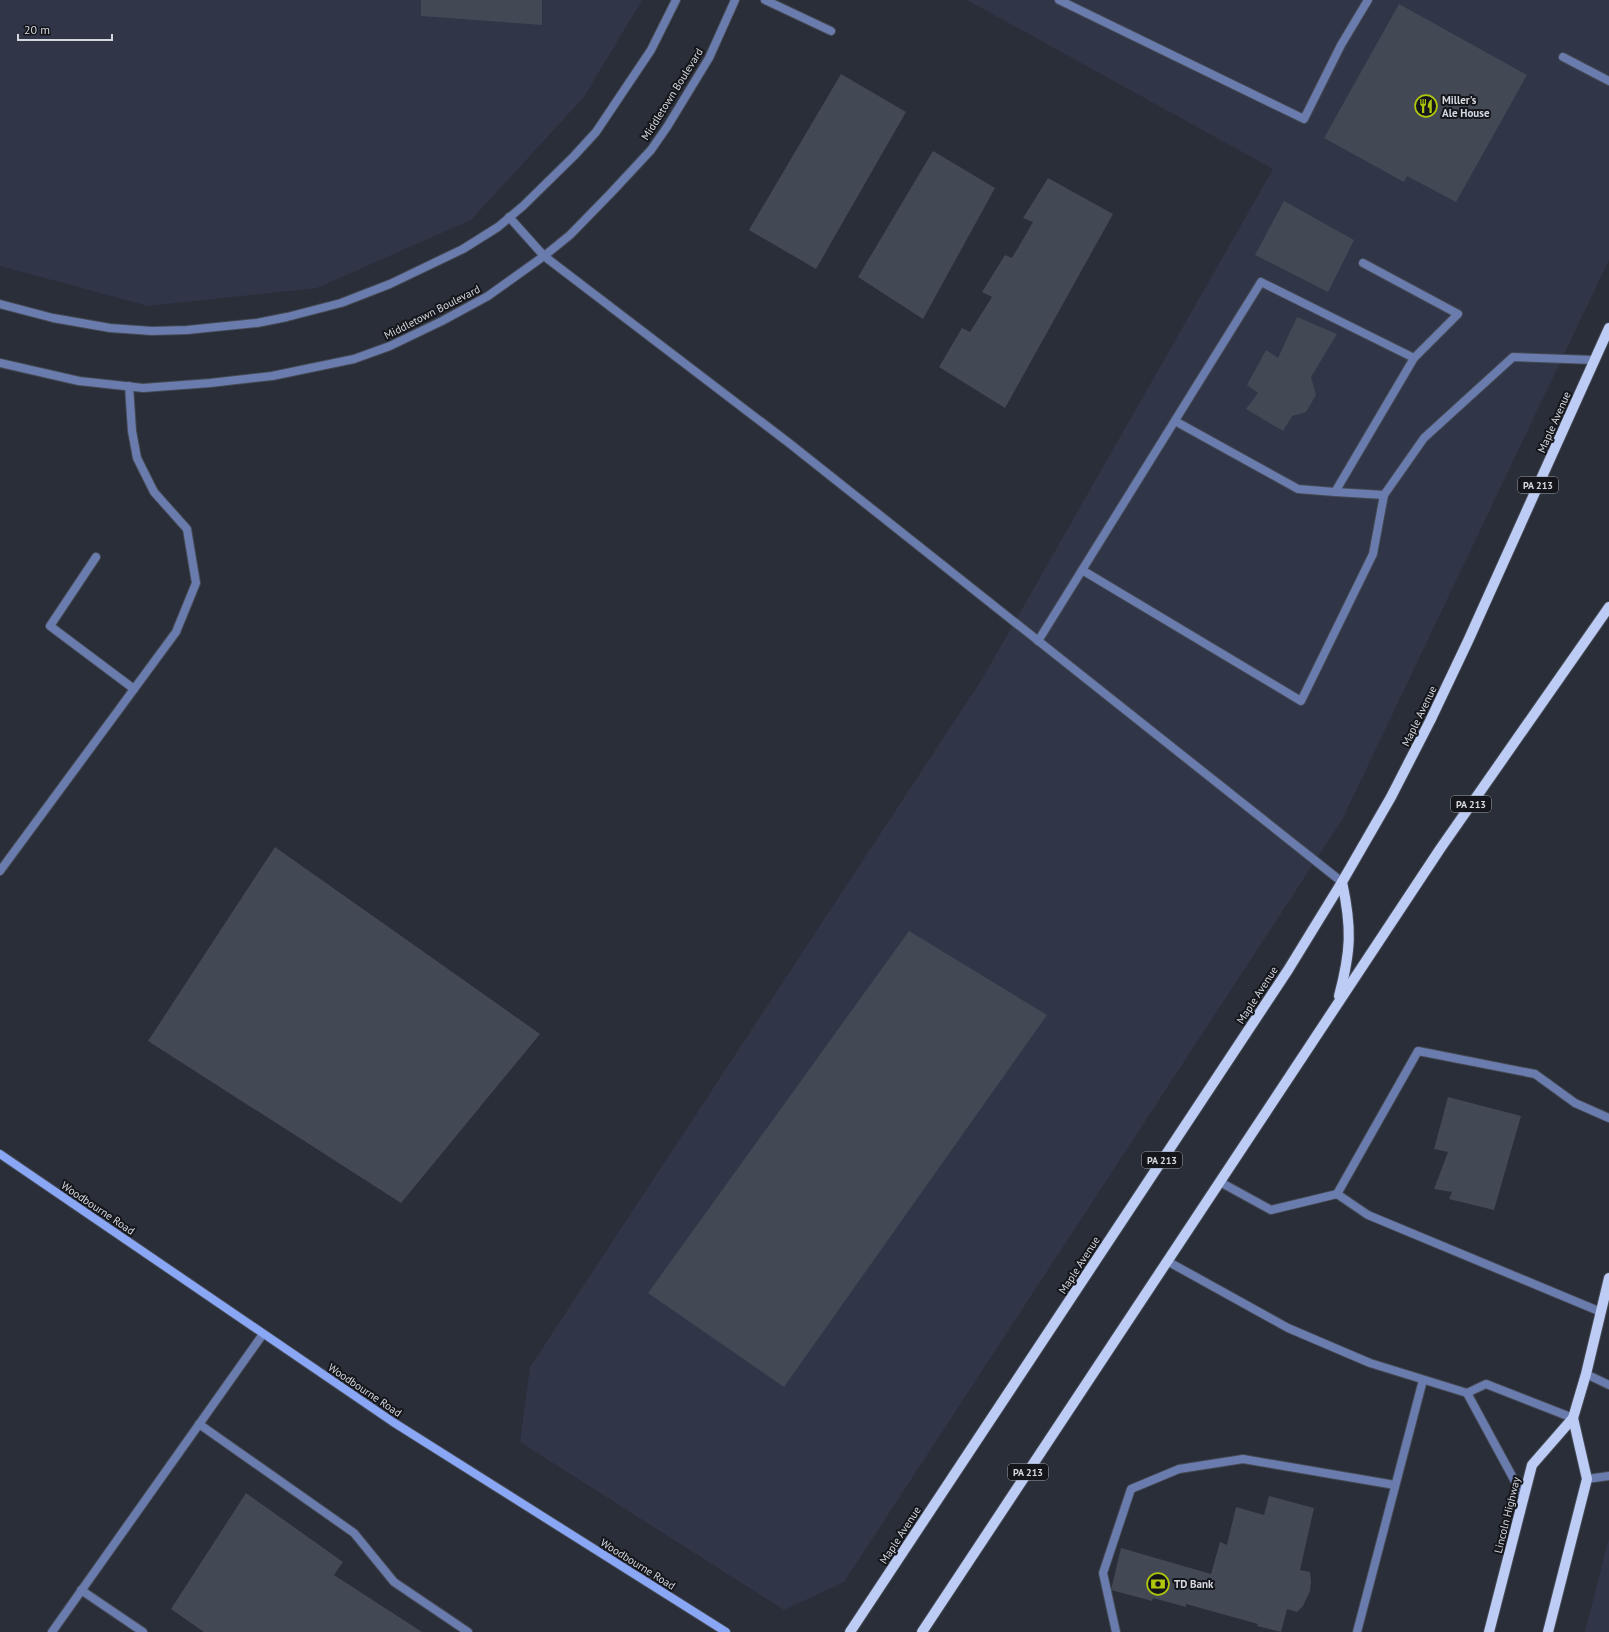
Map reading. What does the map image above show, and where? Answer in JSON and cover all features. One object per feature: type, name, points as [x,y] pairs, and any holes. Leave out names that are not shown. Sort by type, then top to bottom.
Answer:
[{"type":"main road","name":"Maple Avenue","points":[[850,1632],[1288,970],[1342,882],[1391,797],[1430,721],[1468,641],[1609,328]]},
{"type":"main road","name":"PA 213","points":[[922,1632],[1440,849],[1609,607]]},
{"type":"main road","points":[[1337,1004],[1348,964],[1350,936],[1348,909],[1342,882]]},
{"type":"main road","name":"Woodbourne Road","points":[[0,1154],[393,1422],[726,1632]]},
{"type":"main road","name":"Lincoln Highway","points":[[1489,1632],[1532,1465],[1573,1418],[1586,1374],[1609,1278]]},
{"type":"main road","name":"Lincoln Highway","points":[[1548,1632],[1587,1479],[1573,1418]]},
{"type":"street","points":[[0,304],[53,318],[110,328],[152,331],[187,330],[257,323],[287,318],[341,303],[390,284],[463,249],[498,227],[574,156],[596,132],[651,50],[676,0]]},
{"type":"street","name":"Middletown Boulevard","points":[[0,363],[78,381],[143,388],[203,384],[272,376],[354,359],[390,346],[442,321],[488,296],[544,256],[570,235],[651,150],[667,127],[709,58],[735,0]]},
{"type":"street","points":[[765,0],[831,30]]},
{"type":"street","points":[[1059,0],[1304,119],[1341,45],[1368,0]]},
{"type":"street","points":[[1563,57],[1609,81]]},
{"type":"street","points":[[509,217],[544,256],[789,443],[1342,882]]},
{"type":"street","points":[[1335,492],[1414,358],[1458,314],[1363,263]]},
{"type":"street","points":[[1038,641],[1261,282],[1414,358]]},
{"type":"street","points":[[1082,570],[1301,700],[1373,554],[1384,495],[1424,438],[1513,357],[1594,360]]},
{"type":"street","points":[[0,871],[176,632],[196,583],[187,529],[154,492],[137,458],[132,431],[129,386]]},
{"type":"street","points":[[1175,422],[1298,489],[1384,495]]},
{"type":"street","points":[[96,557],[50,626],[134,689]]},
{"type":"street","points":[[1220,1182],[1271,1210],[1337,1194],[1418,1051],[1535,1074],[1576,1103],[1609,1118]]},
{"type":"street","points":[[1337,1194],[1368,1215],[1600,1312]]},
{"type":"street","points":[[1167,1262],[1288,1328],[1370,1363],[1467,1393],[1486,1384],[1573,1418]]},
{"type":"street","points":[[52,1632],[263,1334]]},
{"type":"street","points":[[1586,1374],[1609,1385]]},
{"type":"street","points":[[1357,1632],[1423,1380]]},
{"type":"street","points":[[1467,1393],[1524,1498]]},
{"type":"street","points":[[199,1424],[354,1533],[394,1582],[468,1632]]},
{"type":"street","points":[[1116,1632],[1103,1574],[1131,1489],[1179,1469],[1243,1459],[1395,1485]]},
{"type":"street","points":[[1587,1479],[1609,1476]]},
{"type":"street","points":[[81,1590],[143,1632]]},
{"type":"shaded area","points":[[0,0],[642,0],[584,97],[471,220],[317,288],[148,306],[0,266]]},
{"type":"shaded area","points":[[967,0],[1609,0],[1609,260],[1342,820],[844,1582],[784,1610],[520,1442],[530,1367],[982,679],[1273,169]]},
{"type":"shaded area","points":[[1609,1538],[1609,1632],[1585,1632]]},
{"type":"building","points":[[421,0],[542,0],[542,25],[421,16]]},
{"type":"building","name":"Miller's Ale House","points":[[1399,4],[1527,75],[1456,202],[1407,176],[1404,182],[1324,138]]},
{"type":"building","points":[[841,74],[906,112],[816,269],[749,230]]},
{"type":"building","points":[[933,151],[995,188],[923,319],[858,277]]},
{"type":"building","points":[[1048,178],[1113,214],[1005,408],[939,367],[962,328],[970,332],[992,297],[982,292],[1005,255],[1012,258],[1033,222],[1023,218]]},
{"type":"building","points":[[1284,201],[1354,240],[1328,292],[1255,255]]},
{"type":"building","points":[[1297,317],[1337,334],[1311,377],[1316,395],[1306,412],[1292,416],[1283,431],[1246,409],[1258,393],[1247,385],[1266,350],[1278,358]]},
{"type":"building","points":[[275,847],[540,1034],[401,1203],[148,1041]]},
{"type":"building","points":[[909,931],[1047,1015],[784,1387],[648,1293]]},
{"type":"building","points":[[1448,1097],[1521,1116],[1494,1210],[1449,1199],[1452,1192],[1434,1189],[1448,1152],[1434,1149]]},
{"type":"building","points":[[246,1493],[343,1562],[334,1575],[422,1632],[204,1632],[171,1609]]},
{"type":"building","points":[[1269,1496],[1314,1508],[1300,1570],[1310,1572],[1310,1591],[1303,1606],[1297,1612],[1287,1609],[1281,1632],[1186,1604],[1186,1607],[1153,1598],[1152,1601],[1111,1590],[1121,1548],[1211,1574],[1220,1542],[1227,1545],[1236,1507],[1264,1515]]},
{"type":"place","name":"Miller's Ale House","points":[[1426,106]]},
{"type":"place","name":"TD Bank","points":[[1158,1584]]}]
